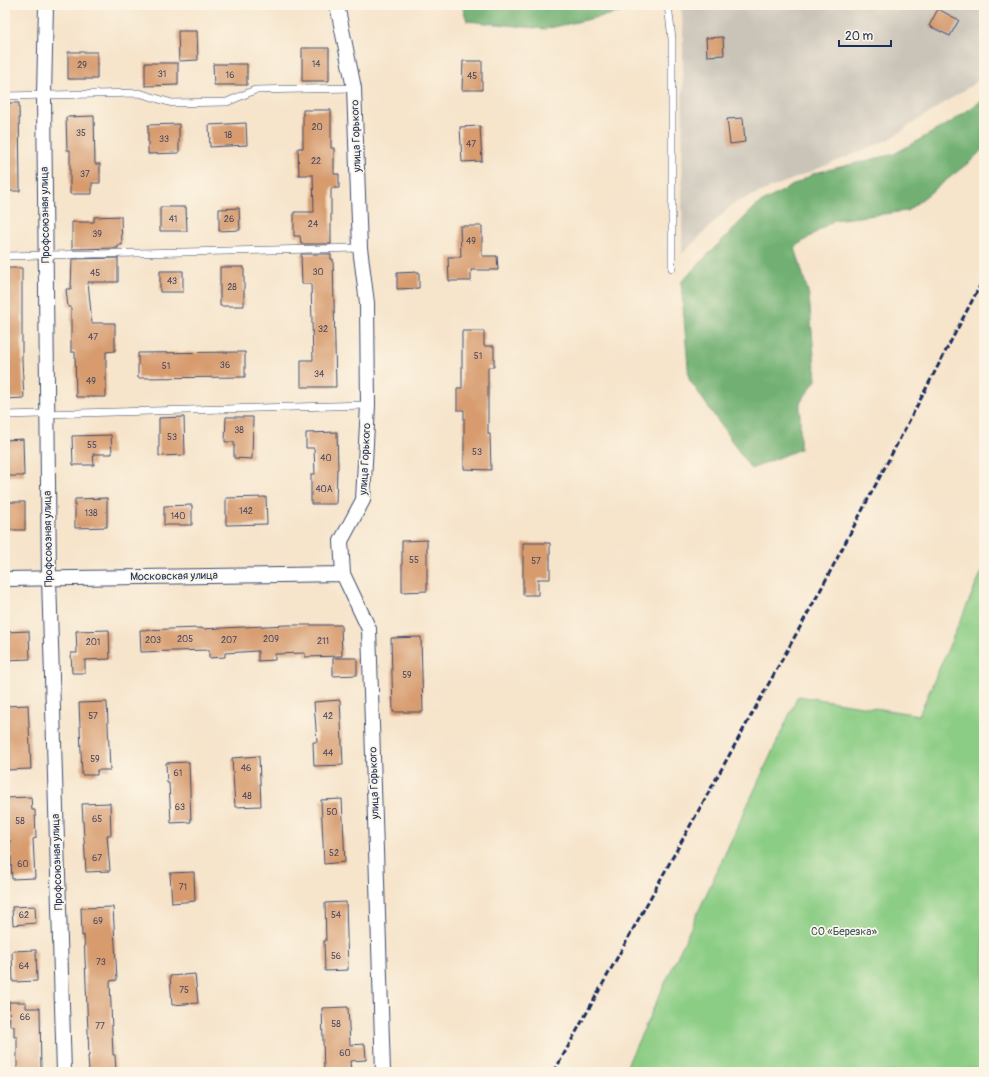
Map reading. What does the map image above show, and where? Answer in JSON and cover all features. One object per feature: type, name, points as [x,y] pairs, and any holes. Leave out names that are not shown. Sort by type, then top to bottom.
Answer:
[{"type":"street","name":"Профсоюзная улица","points":[[46,5],[44,95],[49,578],[64,1072]]},
{"type":"street","name":"улица Горького","points":[[337,5],[354,88],[360,248],[367,303],[368,404],[364,500],[341,541],[342,574],[369,629],[383,1072]]},
{"type":"street","name":"Московская улица","points":[[5,579],[342,574]]},
{"type":"lane","points":[[668,5],[672,39],[672,268]]},
{"type":"lane","points":[[5,96],[139,93],[172,103],[228,102],[255,90],[354,88]]},
{"type":"lane","points":[[5,256],[360,248]]},
{"type":"lane","points":[[5,414],[368,404]]},
{"type":"shaded area","points":[[681,5],[984,5],[984,77],[888,140],[734,203],[682,254],[683,28]]},
{"type":"green space","points":[[462,5],[617,5],[622,12],[545,29],[467,21]]},
{"type":"green space","points":[[984,99],[984,148],[972,160],[907,211],[834,220],[795,247],[809,296],[816,380],[800,403],[800,449],[751,469],[689,379],[681,282],[757,205],[815,173],[894,154],[951,122]]},
{"type":"green space","name":"СО «Березка»","points":[[982,571],[984,571],[984,1072],[624,1072],[798,696],[919,715]]},
{"type":"building","points":[[938,9],[959,20],[950,36],[929,26]]},
{"type":"building","points":[[178,31],[197,31],[198,60],[179,61]]},
{"type":"building","points":[[723,37],[724,55],[707,56],[706,38]]},
{"type":"building","points":[[302,48],[329,48],[329,81],[302,81]]},
{"type":"building","points":[[68,52],[97,52],[97,79],[68,79]]},
{"type":"building","points":[[463,61],[482,61],[482,90],[462,90]]},
{"type":"building","points":[[145,63],[178,63],[178,85],[145,86]]},
{"type":"building","points":[[213,64],[247,64],[247,85],[214,85]]},
{"type":"building","points":[[5,103],[19,103],[20,191],[5,191]]},
{"type":"building","points":[[303,110],[331,110],[331,148],[334,148],[334,174],[339,174],[339,188],[331,188],[331,244],[301,244],[300,236],[294,236],[294,212],[314,212],[313,175],[299,175],[298,148],[303,148]]},
{"type":"building","points":[[94,116],[95,164],[100,164],[100,183],[92,183],[92,194],[70,194],[70,150],[67,150],[66,117]]},
{"type":"building","points":[[743,118],[745,142],[730,144],[727,119]]},
{"type":"building","points":[[246,123],[247,145],[210,147],[209,125]]},
{"type":"building","points":[[179,124],[179,153],[148,154],[148,125]]},
{"type":"building","points":[[480,126],[482,161],[462,162],[460,127]]},
{"type":"building","points":[[160,207],[186,207],[187,231],[160,231]]},
{"type":"building","points":[[239,208],[240,230],[219,231],[219,209]]},
{"type":"building","points":[[121,216],[122,245],[118,245],[118,248],[72,249],[72,222],[94,222],[94,217]]},
{"type":"building","points":[[460,226],[482,226],[482,256],[497,256],[498,270],[471,270],[471,281],[449,281],[448,257],[461,257]]},
{"type":"building","points":[[301,254],[331,254],[331,259],[333,259],[336,387],[301,387],[301,360],[313,360],[311,284],[302,284]]},
{"type":"building","points":[[118,258],[118,282],[88,282],[92,323],[115,323],[115,351],[106,352],[106,397],[76,397],[75,352],[71,352],[71,307],[68,307],[66,289],[71,289],[72,259]]},
{"type":"building","points":[[220,267],[244,267],[244,306],[220,306]]},
{"type":"building","points":[[5,268],[22,268],[22,360],[24,398],[5,399]]},
{"type":"building","points":[[160,271],[183,271],[183,292],[160,292]]},
{"type":"building","points":[[419,272],[419,288],[397,289],[397,273]]},
{"type":"building","points":[[462,331],[484,331],[484,346],[494,346],[494,367],[488,367],[488,434],[490,434],[491,470],[464,469],[464,410],[457,410],[457,388],[462,388]]},
{"type":"building","points":[[245,352],[245,377],[138,378],[138,353]]},
{"type":"building","points":[[184,417],[185,455],[159,456],[159,418]]},
{"type":"building","points":[[226,417],[253,417],[252,459],[234,458],[234,442],[225,442]]},
{"type":"building","points":[[337,432],[338,469],[336,504],[311,504],[311,474],[315,474],[314,448],[306,448],[306,433]]},
{"type":"building","points":[[111,435],[112,454],[93,454],[94,465],[73,465],[72,436]]},
{"type":"building","points":[[23,439],[24,476],[5,476],[5,440]]},
{"type":"building","points":[[266,497],[267,524],[226,525],[226,498]]},
{"type":"building","points":[[107,498],[107,527],[75,528],[75,499]]},
{"type":"building","points":[[5,502],[25,502],[25,530],[5,530]]},
{"type":"building","points":[[192,505],[192,525],[164,525],[164,506]]},
{"type":"building","points":[[427,540],[427,591],[402,592],[402,541]]},
{"type":"building","points":[[523,543],[550,543],[550,579],[538,579],[538,595],[523,595]]},
{"type":"building","points":[[287,625],[341,625],[342,656],[305,657],[305,653],[275,654],[275,660],[258,661],[258,651],[225,653],[225,657],[209,658],[209,650],[141,652],[140,630]]},
{"type":"building","points":[[109,630],[110,659],[85,660],[85,673],[72,673],[71,653],[77,653],[76,631]]},
{"type":"building","points":[[29,631],[30,659],[5,660],[5,632]]},
{"type":"building","points":[[421,637],[423,712],[393,712],[391,638]]},
{"type":"building","points":[[333,658],[357,658],[357,675],[333,676]]},
{"type":"building","points":[[340,700],[343,765],[314,766],[313,742],[317,742],[314,702]]},
{"type":"building","points":[[107,702],[110,770],[97,770],[97,775],[82,775],[79,703]]},
{"type":"building","points":[[28,705],[31,769],[5,770],[5,706]]},
{"type":"building","points":[[259,756],[261,806],[235,807],[232,758]]},
{"type":"building","points":[[189,762],[191,822],[171,823],[169,783],[167,783],[166,763]]},
{"type":"building","points":[[31,797],[32,810],[35,810],[36,838],[33,839],[35,878],[12,879],[10,840],[5,840],[5,798]]},
{"type":"building","points":[[342,799],[345,862],[324,864],[321,800]]},
{"type":"building","points":[[110,803],[111,835],[107,835],[110,871],[86,872],[82,804]]},
{"type":"building","points":[[194,872],[195,901],[172,903],[170,873]]},
{"type":"building","points":[[346,902],[348,970],[325,971],[325,903]]},
{"type":"building","points":[[35,906],[36,923],[13,925],[12,907]]},
{"type":"building","points":[[113,907],[117,980],[110,981],[113,1055],[115,1055],[116,1072],[89,1072],[84,935],[82,936],[81,908]]},
{"type":"building","points":[[36,950],[37,981],[13,982],[12,951]]},
{"type":"building","points":[[195,974],[198,1003],[172,1005],[170,976]]},
{"type":"building","points":[[9,1002],[26,1002],[26,1008],[40,1008],[41,1072],[17,1072],[17,1037],[14,1037],[14,1026],[10,1026]]},
{"type":"building","points":[[348,1007],[350,1045],[365,1044],[366,1060],[350,1061],[351,1072],[324,1072],[322,1008]]},
{"type":"railway","points":[[554,1072],[820,591],[984,278]]}]
